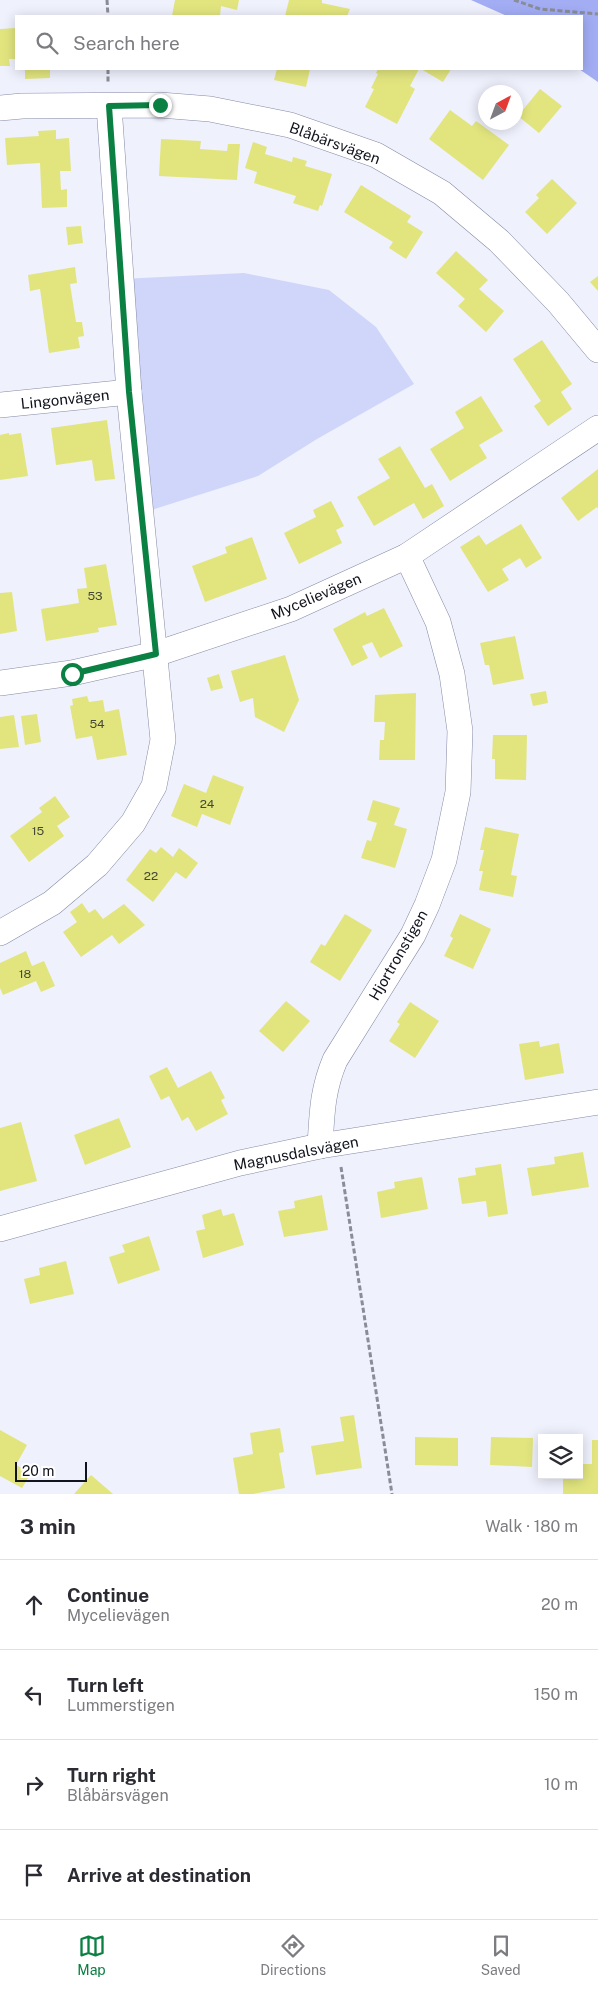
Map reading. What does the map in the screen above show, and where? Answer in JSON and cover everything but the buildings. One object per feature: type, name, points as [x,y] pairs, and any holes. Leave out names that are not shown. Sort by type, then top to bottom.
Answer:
[{"type":"street","name":"Blåbärsvägen","points":[[0,108],[22,106],[160,105],[210,109],[290,125],[376,155],[442,193],[499,241],[558,302],[598,350]]},
{"type":"street","points":[[0,933],[52,903],[97,865],[134,823],[154,786],[164,740],[129,392],[109,106]]},
{"type":"street","name":"Lingonvägen","points":[[0,406],[129,392]]},
{"type":"street","name":"Mycelievägen","points":[[0,683],[72,674],[156,654],[291,609],[407,556],[598,428]]},
{"type":"street","name":"Hjortronstigen","points":[[329,1145],[324,1091],[330,1073],[335,1060],[413,935],[428,905],[444,860],[458,792],[460,731],[452,674],[438,622],[407,556]]},
{"type":"street","name":"Magnusdalsvägen","points":[[0,1229],[240,1163],[329,1145],[598,1102]]},
{"type":"path","points":[[107,0],[108,15]]},
{"type":"path","points":[[514,0],[540,9],[598,14]]},
{"type":"path","points":[[329,1145],[392,1494]]},
{"type":"shaded area","points":[[471,0],[598,0],[598,82],[580,70],[583,70],[583,15],[505,15]]},
{"type":"shaded area","points":[[244,273],[329,290],[376,327],[414,384],[317,439],[258,476],[142,513],[121,279]]},
{"type":"route","points":[[72,674],[156,654],[129,392],[109,106],[160,105]]}]
